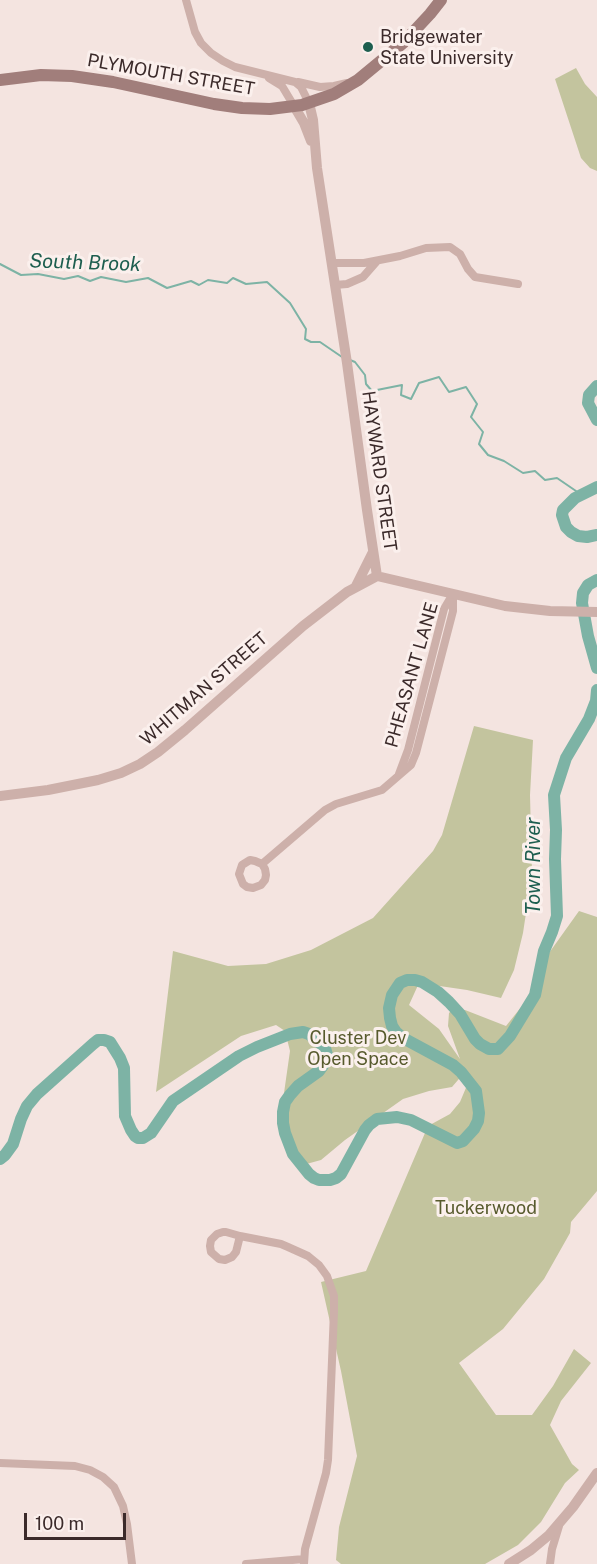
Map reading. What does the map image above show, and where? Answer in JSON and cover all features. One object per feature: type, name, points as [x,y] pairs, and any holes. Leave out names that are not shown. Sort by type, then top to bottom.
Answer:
[{"type":"main road","name":"PLYMOUTH STREET","points":[[0,80],[41,75],[72,76],[113,82],[229,107],[270,109],[309,104],[339,93],[356,81],[404,42],[441,0]]},
{"type":"street","points":[[186,0],[195,32],[201,43],[211,53],[229,64],[264,75],[320,87],[356,81]]},
{"type":"street","points":[[264,75],[282,86],[294,106]]},
{"type":"street","points":[[284,78],[300,85],[309,104]]},
{"type":"street","name":"HAYWARD STREET","points":[[309,104],[378,576],[517,608],[594,612]]},
{"type":"street","name":"HAYWARD STREET","points":[[294,106],[304,123],[314,150]]},
{"type":"street","points":[[331,262],[364,263],[426,248],[450,247],[460,254],[475,277],[518,284]]},
{"type":"street","points":[[334,285],[347,284],[363,277],[377,260]]},
{"type":"street","points":[[356,587],[373,551]]},
{"type":"street","name":"WHITMAN STREET","points":[[0,796],[48,790],[110,777],[140,764],[185,730],[290,637],[347,592],[378,576]]},
{"type":"street","name":"PHEASANT LANE","points":[[262,864],[326,810],[336,804],[382,790],[411,765],[416,757],[432,674],[453,611],[453,595]]},
{"type":"street","points":[[240,1236],[281,1244],[308,1256],[327,1276],[334,1296],[328,1460],[304,1562],[246,1564]]},
{"type":"street","points":[[0,1463],[75,1466],[103,1477],[114,1487],[123,1506],[132,1564]]},
{"type":"street","points":[[509,1564],[543,1540],[580,1499],[597,1473]]},
{"type":"street","points":[[550,1564],[560,1522]]},
{"type":"green space","points":[[576,68],[585,84],[597,97],[597,171],[590,168],[581,158],[555,79]]},
{"type":"green space","name":"Tuckerwood","points":[[474,726],[533,740],[530,795],[532,873],[523,933],[514,970],[501,998],[419,983],[409,1005],[439,1029],[460,1059],[448,1026],[449,1013],[465,1010],[506,1026],[526,1001],[549,953],[579,911],[597,917],[597,1191],[571,1222],[570,1233],[544,1279],[503,1329],[459,1363],[496,1415],[532,1415],[553,1386],[574,1349],[591,1363],[561,1401],[550,1425],[572,1464],[579,1470],[565,1483],[541,1522],[518,1545],[485,1564],[341,1564],[336,1560],[339,1527],[357,1456],[321,1282],[366,1271],[428,1126],[450,1114],[460,1102],[468,1083],[464,1073],[452,1087],[403,1099],[321,1160],[299,1166],[287,1152],[279,1128],[290,1051],[285,1031],[276,1025],[241,1036],[156,1092],[173,951],[228,966],[266,964],[311,950],[373,918],[433,851],[442,835]]},
{"type":"waterway","name":"South Brook","points":[[0,264],[21,275],[38,274],[64,279],[78,276],[90,281],[101,277],[126,282],[148,278],[167,288],[191,281],[199,285],[208,280],[227,283],[233,278],[246,284],[267,282],[290,303],[306,329],[305,339],[320,342],[342,357]]},
{"type":"waterway","name":"South Brook","points":[[350,360],[355,362],[365,375],[366,384],[372,391],[402,385],[401,395],[411,399],[419,383],[439,377],[449,392],[466,387],[477,404],[471,417],[483,432],[479,444],[488,455],[504,461],[523,473],[535,471],[545,480],[557,478],[576,491],[579,496]]},
{"type":"waterway","name":"Town River","points":[[597,386],[589,395],[588,403],[597,420]]},
{"type":"waterway","name":"Town River","points":[[597,487],[575,498],[563,510],[562,515],[566,527],[571,532],[578,536],[597,535]]},
{"type":"waterway","name":"Town River","points":[[597,580],[588,585],[583,593],[582,603],[597,668]]},
{"type":"waterway","name":"Town River","points":[[0,1159],[13,1144],[27,1106],[37,1094],[98,1040],[110,1042],[120,1058],[124,1068],[125,1116],[135,1136],[143,1138],[151,1133],[173,1101],[239,1056],[290,1034],[303,1032],[320,1043],[327,1055],[319,1071],[298,1086],[285,1102],[283,1123],[293,1154],[314,1178],[330,1180],[341,1174],[365,1130],[377,1119],[397,1117],[411,1120],[457,1143],[463,1141],[478,1121],[476,1091],[453,1065],[396,1032],[390,1018],[389,1008],[392,995],[400,983],[407,980],[422,982],[449,1002],[480,1044],[489,1049],[498,1049],[510,1036],[535,995],[544,951],[557,916],[554,795],[566,758],[589,719],[596,701],[597,690]]},
{"type":"place","name":"Bridgewater State University","points":[[368,47]]},
{"type":"park label","name":"Cluster Dev Open Space","points":[[358,1048]]}]
